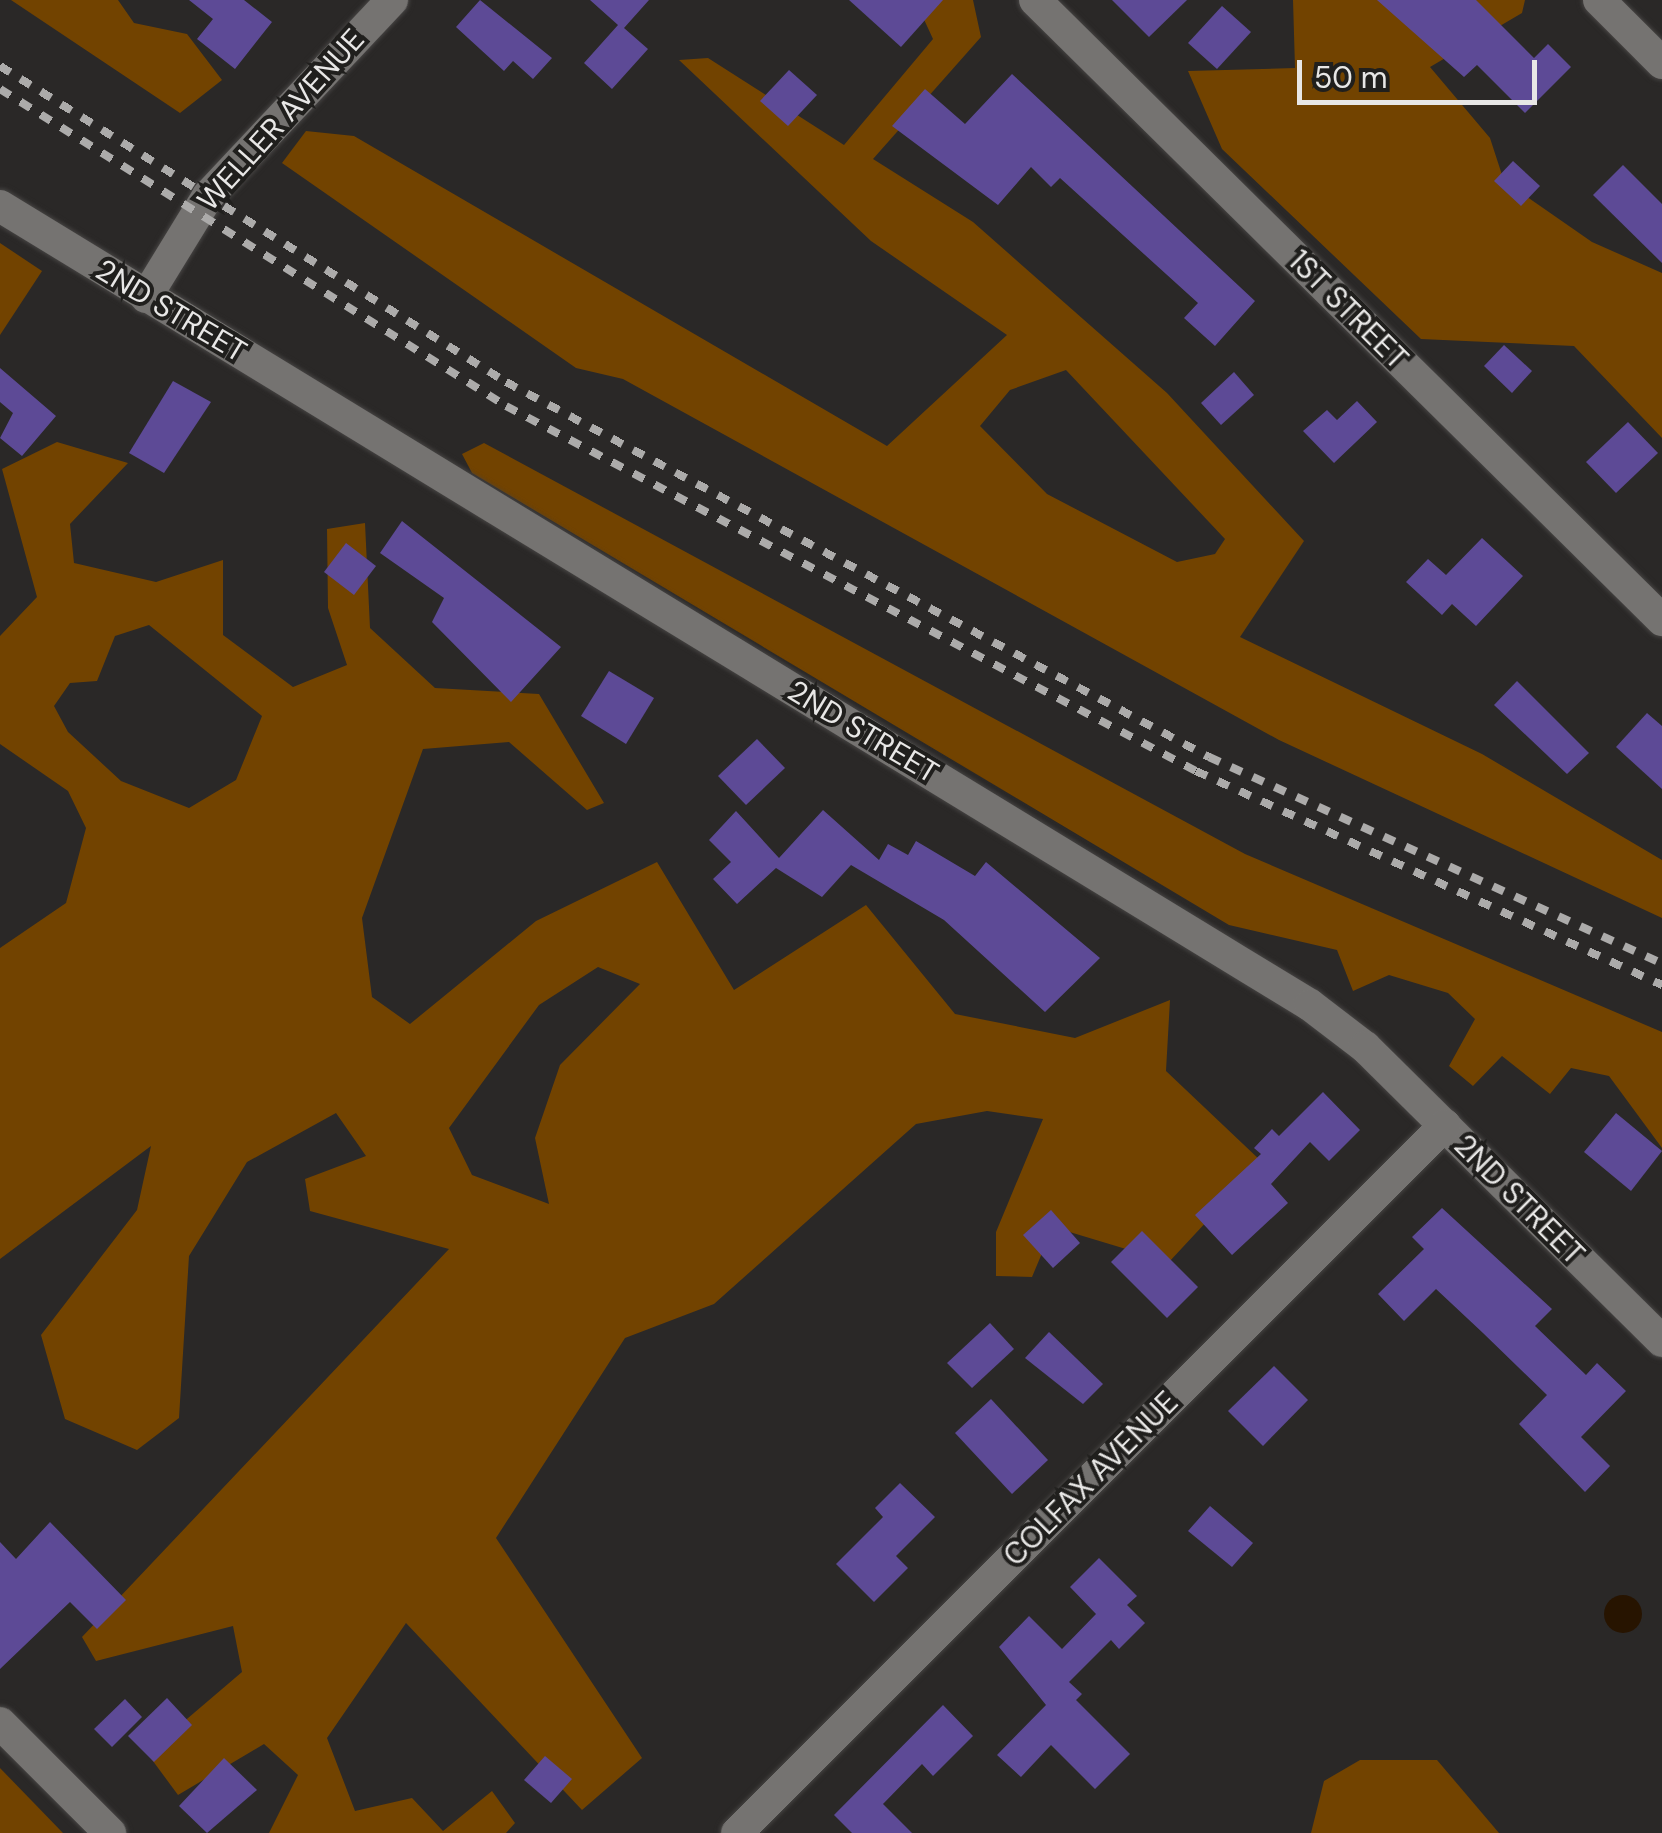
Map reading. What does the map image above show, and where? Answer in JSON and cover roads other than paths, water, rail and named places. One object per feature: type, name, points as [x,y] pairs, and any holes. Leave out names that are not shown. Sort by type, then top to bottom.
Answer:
[{"type":"street","name":"WELLER AVENUE","points":[[146,297],[208,196],[392,0]]},
{"type":"street","name":"1ST STREET","points":[[1035,0],[1662,620]]},
{"type":"street","points":[[1598,0],[1662,63]]},
{"type":"street","name":"2ND STREET","points":[[0,206],[1260,973],[1364,1047],[1662,1341]]},
{"type":"street","name":"COLFAX AVENUE","points":[[737,1833],[1445,1125]]},
{"type":"street","points":[[0,1723],[110,1833]]},
{"type":"railway","points":[[0,66],[506,382],[1209,757],[1662,963]]},
{"type":"railway","points":[[0,89],[506,406],[1196,771],[1662,985]]}]
